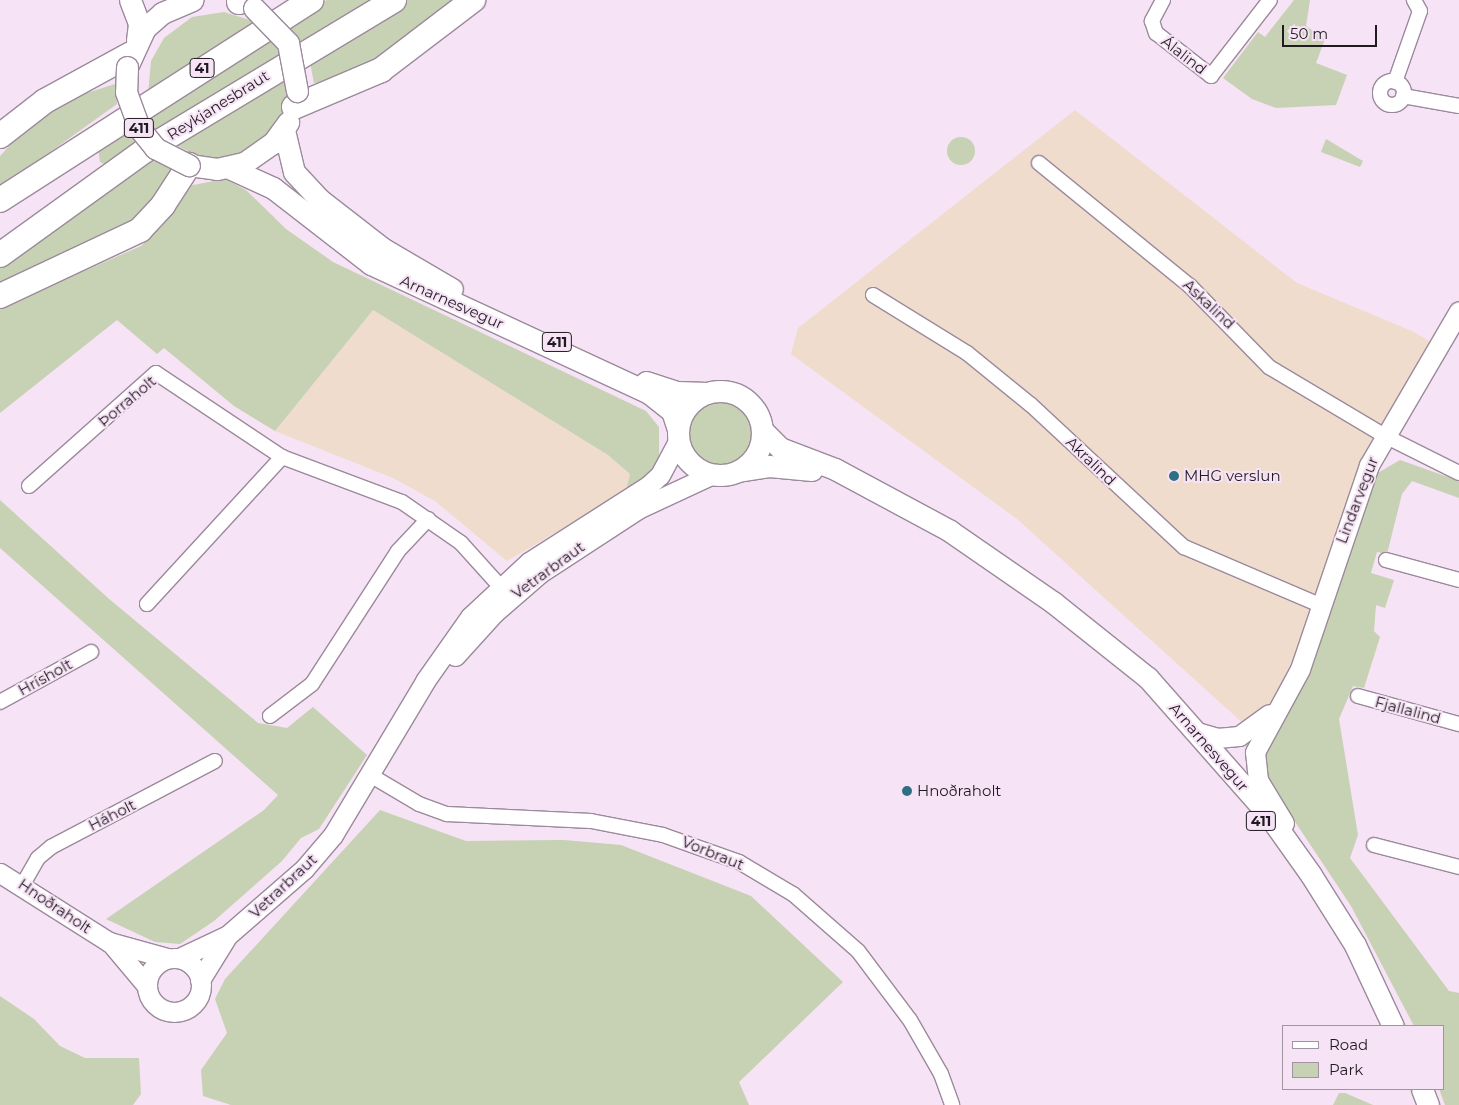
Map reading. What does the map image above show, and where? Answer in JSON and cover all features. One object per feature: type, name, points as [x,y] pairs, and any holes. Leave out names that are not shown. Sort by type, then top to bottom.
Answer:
[{"type":"highway","name":"41","points":[[0,200],[311,0]]},
{"type":"highway","name":"Reykjanesbraut","points":[[0,255],[144,151],[394,0]]},
{"type":"highway","points":[[296,99],[387,66],[473,0]]},
{"type":"highway","points":[[0,136],[45,101],[132,54]]},
{"type":"highway","points":[[0,296],[140,230],[164,205],[189,166]]},
{"type":"main road","name":"Arnarnesvegur","points":[[130,0],[139,24],[126,92],[139,128],[155,148],[189,166],[227,167],[266,183],[371,264],[649,393],[672,411],[679,434]]},
{"type":"main road","points":[[132,54],[162,13],[184,1]]},
{"type":"main road","points":[[241,2],[288,43],[296,99]]},
{"type":"main road","name":"Arnarnesvegur","points":[[227,167],[259,154],[284,130],[296,99]]},
{"type":"main road","name":"Arnarnesvegur","points":[[284,130],[288,160],[302,182],[382,248],[537,334],[662,388],[707,393]]},
{"type":"main road","name":"411","points":[[707,393],[722,391],[743,397],[758,414],[762,430]]},
{"type":"main road","points":[[679,434],[687,407],[707,393]]},
{"type":"main road","name":"Arnarnesvegur","points":[[762,430],[780,448],[851,480],[950,531],[1098,639],[1148,678],[1200,733],[1311,875],[1355,945],[1393,1025]]},
{"type":"main road","points":[[738,471],[756,455],[762,430]]},
{"type":"main road","name":"411","points":[[679,434],[693,465],[713,474],[738,471]]},
{"type":"main road","name":"Arnarnesvegur","points":[[738,471],[787,466],[851,480]]},
{"type":"main road","name":"Arnarnesvegur","points":[[1098,639],[1189,735],[1260,820],[1304,881],[1392,1025]]},
{"type":"main road","points":[[1422,1090],[1428,1105]]},
{"type":"street","name":"Álalind","points":[[1165,1],[1152,21],[1156,32],[1211,76],[1270,0]]},
{"type":"street","points":[[1403,96],[1395,82],[1420,12],[1414,0]]},
{"type":"street","points":[[1395,82],[1382,86],[1382,100],[1396,104],[1403,96]]},
{"type":"street","points":[[1403,96],[1459,106]]},
{"type":"street","name":"Askalind","points":[[1039,163],[1190,286],[1269,367],[1383,435],[1459,473]]},
{"type":"street","name":"Akralind","points":[[873,295],[967,353],[1031,405],[1184,547],[1320,605]]},
{"type":"street","name":"Lindarvegur","points":[[1311,875],[1255,772],[1258,745],[1300,669],[1357,495],[1383,435],[1459,311]]},
{"type":"street","name":"Þorraholt","points":[[29,486],[156,373],[282,457],[380,491],[428,519],[483,562],[505,591]]},
{"type":"street","name":"Vetrarbraut","points":[[228,935],[154,966],[147,986],[156,1006],[175,1012],[196,1000],[200,980],[228,935],[324,848],[414,706],[454,637],[554,544],[648,486],[660,475],[679,434]]},
{"type":"street","points":[[147,604],[282,457]]},
{"type":"street","name":"Vetrarbraut","points":[[505,591],[638,509],[713,474]]},
{"type":"street","points":[[270,716],[312,684],[398,551],[428,519]]},
{"type":"street","points":[[1386,560],[1459,580]]},
{"type":"street","name":"Hrísholt","points":[[0,702],[91,652]]},
{"type":"street","name":"Fjallalind","points":[[1358,696],[1459,724]]},
{"type":"street","name":"Lindarvegur","points":[[1200,733],[1217,738],[1239,736],[1283,702]]},
{"type":"street","name":"Háholt","points":[[23,884],[38,858],[51,846],[215,761]]},
{"type":"street","name":"Vorbraut","points":[[370,775],[419,804],[447,814],[591,821],[663,835],[739,862],[792,894],[858,951],[910,1020],[940,1074],[952,1105]]},
{"type":"street","points":[[1374,845],[1459,867]]},
{"type":"street","name":"Hnoðraholt","points":[[0,873],[23,884],[78,925],[109,942],[173,958]]},
{"type":"street","name":"Hnoðraholt","points":[[109,942],[147,986]]},
{"type":"street","points":[[173,958],[193,966],[200,980]]},
{"type":"shaded area","points":[[1075,110],[1297,283],[1414,332],[1444,350],[1367,487],[1266,744],[1017,519],[791,354],[798,328]]},
{"type":"shaded area","points":[[373,310],[608,455],[630,474],[626,491],[507,561],[435,501],[393,478],[275,431]]},
{"type":"green space","points":[[327,0],[376,0],[106,165],[100,162],[98,148]]},
{"type":"green space","points":[[400,0],[462,0],[405,47],[333,81],[314,83],[308,52]]},
{"type":"green space","points":[[1294,0],[1310,0],[1306,26],[1325,39],[1316,63],[1347,75],[1336,105],[1276,108],[1252,99],[1223,78],[1258,32],[1265,37]]},
{"type":"green space","points":[[224,12],[256,22],[148,95],[151,61],[164,38],[192,17]]},
{"type":"green space","points":[[290,68],[293,82],[285,117],[244,158],[205,160],[174,144]]},
{"type":"green space","points":[[115,84],[117,104],[0,188],[0,156],[23,131],[71,98]]},
{"type":"green space","points":[[961,137],[971,141],[975,151],[971,161],[961,165],[951,161],[947,151],[951,141]]},
{"type":"green space","points":[[1326,139],[1363,161],[1360,167],[1321,152]]},
{"type":"green space","points":[[148,152],[174,168],[147,214],[0,286],[0,258]]},
{"type":"green space","points":[[225,179],[246,190],[286,229],[333,262],[646,411],[659,427],[659,466],[626,491],[630,474],[608,455],[373,310],[275,431],[234,406],[164,348],[157,354],[117,320],[0,413],[0,308],[141,246],[162,226],[188,186]]},
{"type":"green space","points":[[713,399],[727,399],[739,404],[748,413],[753,425],[751,445],[744,456],[727,465],[713,465],[701,460],[692,451],[687,439],[687,425],[692,413],[701,404]]},
{"type":"green space","points":[[1400,460],[1459,481],[1459,498],[1412,481],[1402,494],[1387,554],[1377,552],[1371,573],[1394,580],[1385,608],[1376,605],[1374,631],[1380,637],[1364,688],[1353,686],[1339,719],[1358,835],[1350,858],[1449,991],[1459,993],[1459,1105],[1445,1105],[1439,1090],[1444,1090],[1444,1025],[1413,1025],[1351,906],[1264,775],[1263,751],[1376,474]]},
{"type":"green space","points":[[0,500],[108,598],[258,723],[287,728],[313,707],[367,755],[319,829],[301,838],[282,861],[214,921],[180,944],[155,942],[106,919],[264,810],[278,795],[0,548]]},
{"type":"green space","points":[[380,810],[466,841],[564,840],[621,845],[751,896],[843,982],[739,1082],[749,1105],[231,1105],[203,1096],[201,1070],[227,1033],[215,999],[225,979]]},
{"type":"green space","points":[[0,996],[34,1019],[60,1046],[85,1058],[139,1058],[141,1094],[133,1105],[0,1105]]},
{"type":"green space","points":[[1339,1093],[1345,1093],[1373,1105],[1333,1105]]},
{"type":"place","name":"MHG verslun","points":[[1174,476]]},
{"type":"place","name":"Hnoðraholt","points":[[907,791]]}]
